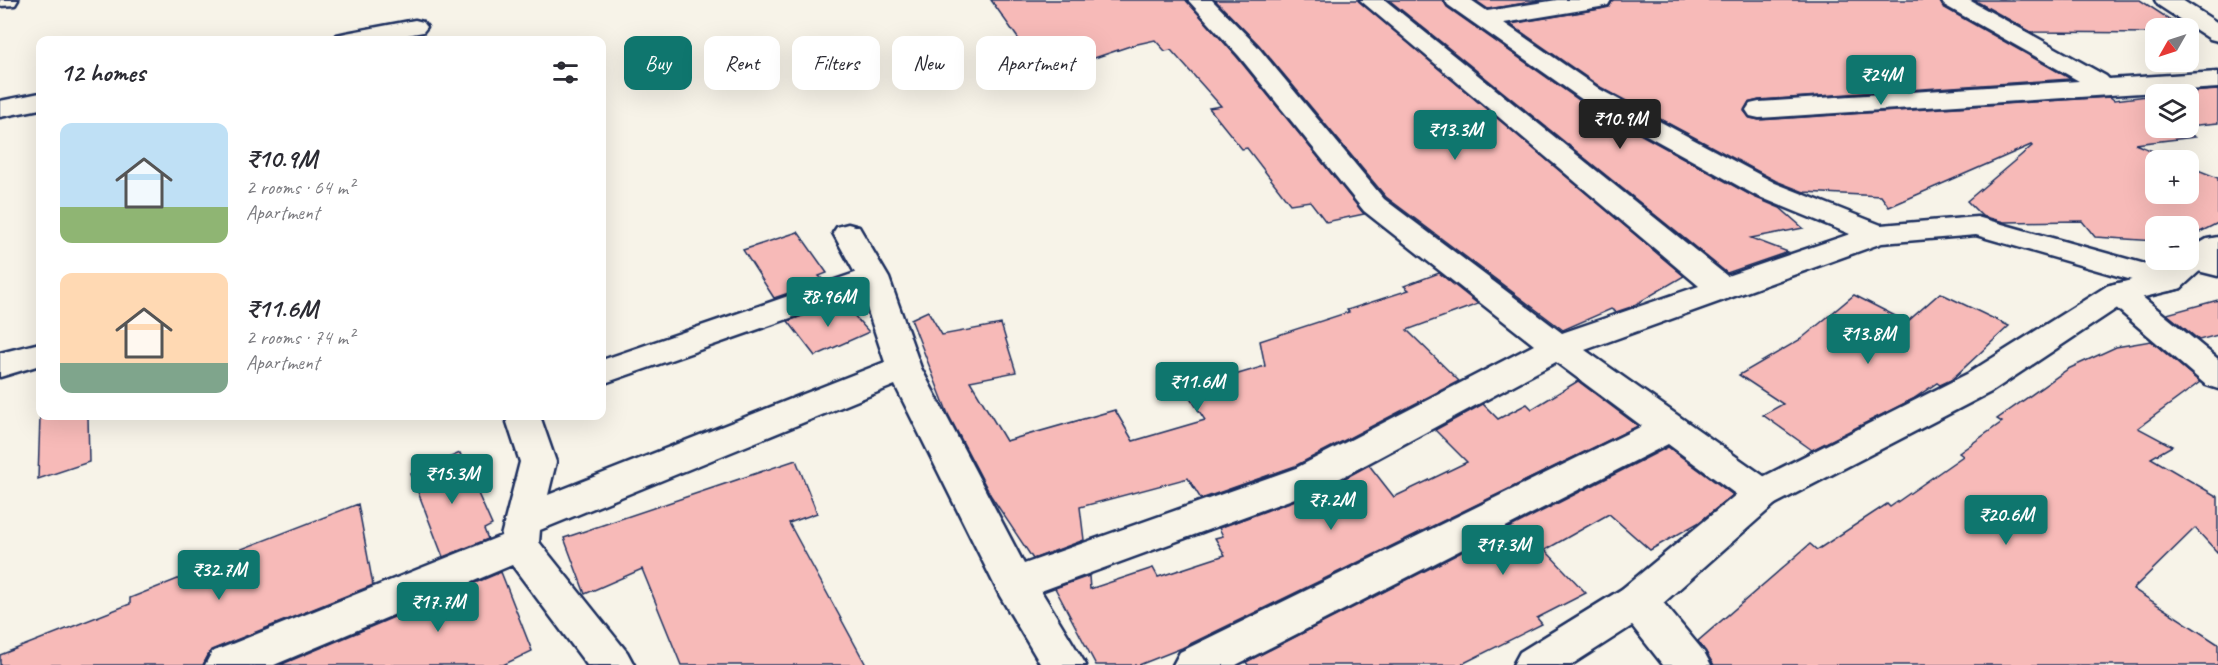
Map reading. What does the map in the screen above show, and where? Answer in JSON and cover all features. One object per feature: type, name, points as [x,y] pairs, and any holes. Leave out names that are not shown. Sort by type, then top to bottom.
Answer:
[{"type":"street","points":[[1199,0],[1248,51],[1374,205],[1558,347],[1762,494]]},
{"type":"street","points":[[1371,0],[1723,289]]},
{"type":"street","points":[[1456,0],[1592,95],[1765,189],[1878,234]]},
{"type":"street","points":[[1483,19],[1600,0]]},
{"type":"street","points":[[1952,0],[2097,81],[2102,89]]},
{"type":"street","points":[[2166,0],[2218,34]]},
{"type":"street","points":[[364,36],[415,25]]},
{"type":"street","points":[[1759,110],[2218,80]]},
{"type":"street","points":[[0,109],[36,102]]},
{"type":"street","points":[[1014,584],[1309,478],[1558,347],[1878,234],[1977,226],[2200,263]]},
{"type":"street","points":[[849,233],[873,278],[904,368],[1014,584],[1064,665]]},
{"type":"street","points":[[1535,665],[1637,601],[1762,494],[1979,383],[2118,293],[2200,263]]},
{"type":"street","points":[[606,371],[873,278]]},
{"type":"street","points":[[2118,293],[2218,377]]},
{"type":"street","points":[[0,365],[36,355]]},
{"type":"street","points":[[227,665],[520,533],[904,368]]},
{"type":"street","points":[[523,420],[538,462],[520,533],[612,665]]},
{"type":"street","points":[[1195,665],[1671,427]]},
{"type":"street","points":[[1637,601],[1689,665]]},
{"type":"building","points":[[991,0],[1186,0],[1237,57],[1364,214],[1326,222],[1310,201],[1290,204],[1247,148],[1242,149],[1209,108],[1221,106],[1171,50],[1165,51],[1155,40],[1096,57],[1096,36],[1016,36]]},
{"type":"building","points":[[1215,0],[1358,0],[1684,276],[1631,307],[1616,312],[1611,309],[1563,330],[1386,197],[1259,45]]},
{"type":"building","points":[[1389,0],[1443,0],[1447,7],[1582,102],[1754,197],[1780,208],[1803,228],[1751,238],[1788,252],[1727,273]]},
{"type":"building","points":[[1475,0],[1543,0],[1488,9]]},
{"type":"building","points":[[1613,0],[1939,0],[1943,7],[2071,79],[1759,100],[1748,103],[1744,111],[1750,118],[1759,120],[2145,96],[2145,138],[2186,138],[2135,144],[2150,150],[2145,150],[2145,204],[2199,204],[2199,170],[2218,178],[2218,223],[2199,232],[2199,216],[2145,216],[2145,240],[2095,237],[2082,221],[2004,222],[1982,216],[1967,201],[2031,145],[1889,207],[1881,196],[1804,192],[1776,181],[1602,88],[1510,24],[1609,7]]},
{"type":"building","points":[[1974,0],[2140,0],[2168,18],[2145,18],[2145,33],[2031,32]]},
{"type":"building","points":[[2218,90],[2218,123],[2199,125],[2199,91]]},
{"type":"building","points":[[798,232],[827,273],[819,276],[824,281],[774,298],[743,250]]},
{"type":"building","points":[[1439,273],[1478,304],[1407,330],[1459,381],[1295,466],[1201,499],[1188,478],[1080,507],[1084,540],[1033,559],[991,496],[948,414],[911,319],[928,311],[942,335],[1001,324],[1016,372],[970,381],[1006,441],[1115,410],[1133,441],[1205,420],[1185,390],[1265,366],[1260,341],[1409,290],[1404,286]]},
{"type":"building","points":[[1940,293],[2009,326],[1951,380],[1940,385],[1937,383],[1913,399],[1812,450],[1763,415],[1783,404],[1739,375],[1801,339],[1854,295],[1907,322]]},
{"type":"building","points":[[2218,300],[2218,335],[2199,340],[2167,314]]},
{"type":"building","points":[[842,302],[869,332],[815,356],[788,321]]},
{"type":"building","points":[[2151,341],[2200,382],[2138,428],[2172,446],[2151,458],[2218,497],[2218,553],[2195,528],[2133,589],[2218,644],[2218,665],[1714,665],[1698,641],[1810,544],[1817,550],[1887,504],[1890,507],[1963,456],[1959,453],[2002,422],[1997,419],[2068,369],[2116,347]]},
{"type":"building","points":[[1578,381],[1638,426],[1182,648],[1139,665],[1096,665],[1055,588],[1089,576],[1090,589],[1153,568],[1158,577],[1225,555],[1215,538],[1223,536],[1219,528],[1323,490],[1369,465],[1394,497],[1467,462],[1435,430],[1483,404],[1498,419],[1527,404],[1532,409]]},
{"type":"building","points":[[40,420],[88,420],[89,462],[38,479]]},
{"type":"building","points":[[1668,447],[1733,495],[1698,523],[1650,550],[1609,514],[1545,550],[1586,593],[1537,618],[1542,624],[1460,665],[1248,665],[1246,662]]},
{"type":"building","points":[[460,453],[492,525],[484,529],[488,539],[443,557],[411,474]]},
{"type":"building","points":[[796,460],[817,513],[789,523],[866,665],[681,665],[642,569],[585,594],[564,538]]},
{"type":"building","points":[[358,504],[373,585],[211,650],[203,665],[0,665],[0,655],[130,604],[130,598],[198,571],[198,566]]},
{"type":"building","points":[[501,572],[532,651],[503,665],[280,665]]}]
